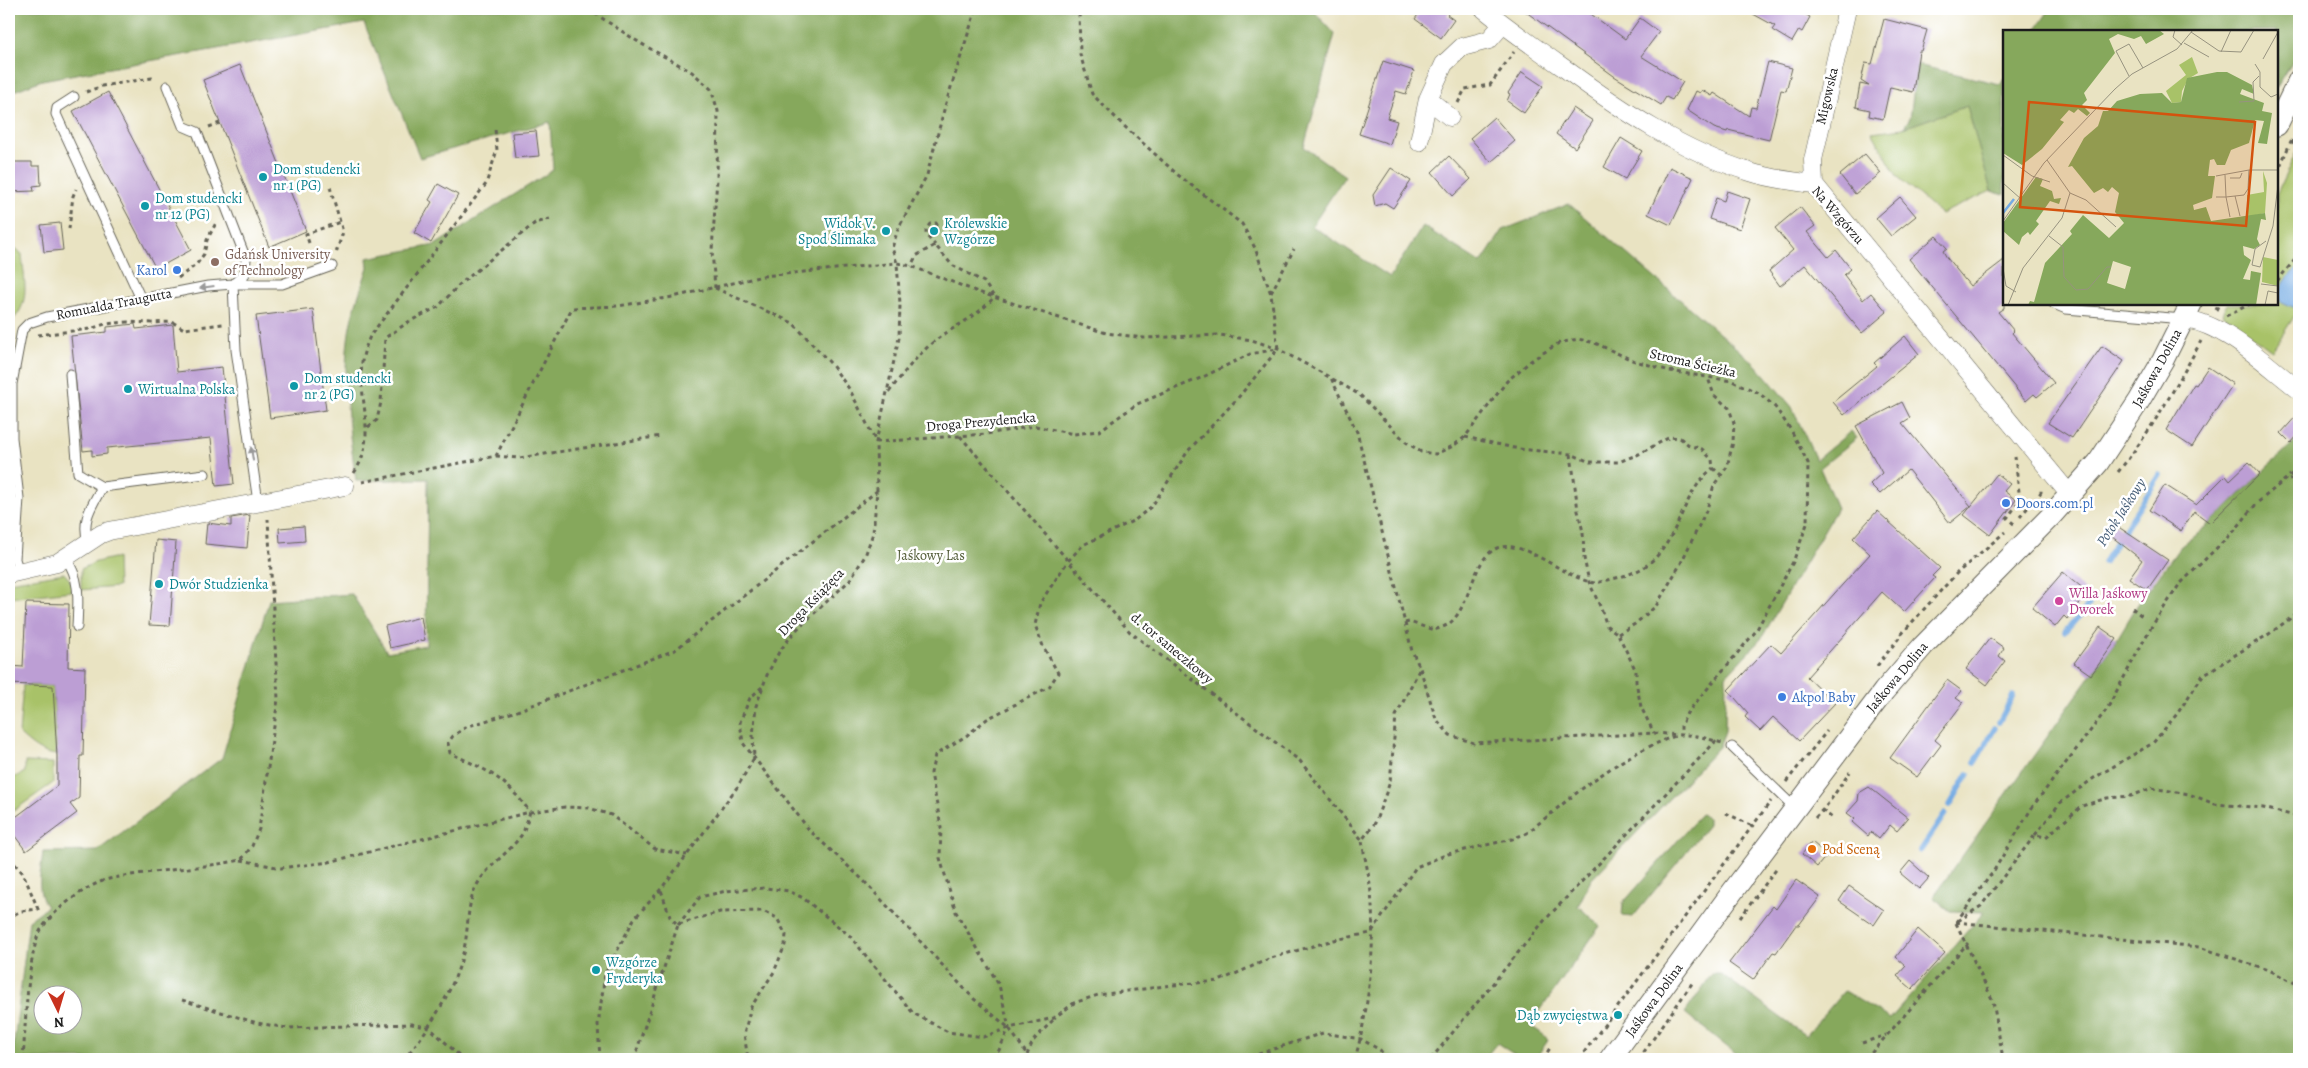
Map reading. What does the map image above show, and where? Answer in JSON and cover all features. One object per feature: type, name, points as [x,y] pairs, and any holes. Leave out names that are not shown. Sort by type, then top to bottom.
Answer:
[{"type":"street","name":"Na Wzgórzu","points":[[1484,9],[1620,108],[1690,148],[1752,173],[1777,179],[1814,184],[2070,495]]},
{"type":"street","name":"Migowska","points":[[1814,184],[1813,160],[1847,9]]},
{"type":"street","points":[[1419,142],[1428,99],[1444,64],[1462,47],[1489,40],[1503,24]]},
{"type":"street","points":[[2286,130],[2299,82]]},
{"type":"street","points":[[1428,99],[1450,117]]},
{"type":"street","points":[[2187,311],[2197,320],[2229,337],[2299,390]]},
{"type":"street","name":"Jaśkowa Dolina","points":[[1610,1059],[1795,808],[1884,691],[1923,646],[2070,495],[2098,463],[2124,426],[2163,360],[2187,311]]},
{"type":"street","name":"Romualda Traugutta","points":[[14,573],[45,567],[66,559],[88,542],[109,531],[345,486]]},
{"type":"lane","points":[[166,86],[183,126],[197,132],[246,259],[245,274],[233,284],[236,350],[258,502]]},
{"type":"lane","points":[[74,97],[57,108],[56,114],[140,299]]},
{"type":"lane","name":"Romualda Traugutta","points":[[14,573],[19,498],[12,438],[12,384],[19,337],[22,330],[29,323],[154,296],[233,284],[282,284],[332,266]]},
{"type":"lane","points":[[2056,305],[2066,309],[2187,311]]},
{"type":"lane","points":[[70,374],[78,473],[102,486],[204,474]]},
{"type":"lane","points":[[88,542],[85,521],[102,486]]},
{"type":"lane","points":[[66,559],[75,571],[78,591],[77,627]]},
{"type":"lane","points":[[1732,747],[1795,808]]},
{"type":"path","points":[[588,9],[640,44],[692,72],[711,89],[718,111],[717,179],[712,250],[715,288],[793,323],[831,364],[850,390],[876,442]]},
{"type":"path","name":"Droga Książęca","points":[[754,758],[753,736],[756,706],[763,686],[780,652],[795,631],[849,581],[865,556],[873,533],[878,491],[876,442],[899,338],[900,304],[897,263],[892,248],[898,229],[927,175],[944,106],[976,9]]},
{"type":"path","points":[[995,1059],[1009,1028],[999,985],[956,912],[940,858],[940,827],[931,773],[935,755],[966,736],[987,719],[1050,687],[1058,673],[1043,646],[1035,625],[1040,603],[1068,561],[1083,545],[1135,520],[1152,506],[1188,452],[1237,399],[1278,349],[1271,294],[1255,248],[1242,224],[1178,175],[1092,94],[1080,54],[1079,9]]},
{"type":"path","points":[[74,97],[102,86],[152,78],[166,86]]},
{"type":"path","points":[[345,486],[360,464],[366,447],[367,427],[362,362],[370,336],[486,184],[497,150],[495,130]]},
{"type":"path","points":[[2286,130],[2299,153]]},
{"type":"path","points":[[2278,171],[2292,140]]},
{"type":"path","points":[[69,230],[73,196],[85,179]]},
{"type":"path","points":[[330,187],[344,232],[332,266]]},
{"type":"path","points":[[154,296],[160,287],[168,285],[196,264],[204,254],[207,240],[224,204]]},
{"type":"path","points":[[367,427],[376,420],[381,402],[385,338],[410,321],[438,307],[459,285],[535,223],[550,219]]},
{"type":"path","points":[[309,243],[306,234],[340,222]]},
{"type":"path","points":[[888,394],[914,361],[932,343],[986,307],[994,297],[984,282],[952,264],[926,235],[926,229],[930,224],[936,223],[939,228],[935,231]]},
{"type":"path","points":[[911,266],[916,256],[935,245]]},
{"type":"path","points":[[1271,294],[1294,249]]},
{"type":"path","points":[[2278,279],[2299,254]]},
{"type":"path","name":"Stroma Ścieżka","points":[[496,456],[572,308],[618,306],[673,297],[763,276],[897,263],[911,266],[994,297],[1106,333],[1144,338],[1220,335],[1252,340],[1278,349],[1360,395],[1389,425],[1421,452],[1436,454],[1453,446],[1465,437],[1506,381],[1532,360],[1559,344],[1578,339],[1595,343],[1632,360],[1670,371],[1732,381],[1759,393],[1775,407],[1791,430],[1808,463],[1807,524],[1793,562],[1756,631],[1687,713],[1681,726],[1681,735]]},
{"type":"path","points":[[2222,317],[2248,305]]},
{"type":"path","points":[[113,317],[114,324]]},
{"type":"path","points":[[36,336],[90,329],[127,320],[172,322],[184,329],[222,324]]},
{"type":"path","name":"Droga Prezydencka","points":[[876,442],[960,436],[1035,426],[1074,434],[1099,431],[1137,404],[1203,377],[1250,354],[1278,349]]},
{"type":"path","points":[[1618,634],[1656,606],[1692,542],[1714,485],[1727,467],[1733,442],[1734,423],[1729,408],[1714,396],[1707,377]]},
{"type":"path","points":[[1331,378],[1357,432],[1412,651],[1420,668],[1436,719],[1450,735],[1474,744],[1654,733],[1704,737],[1732,747]]},
{"type":"path","points":[[345,486],[496,456],[519,458],[661,436]]},
{"type":"path","name":"d. tor saneczkowy","points":[[960,436],[1130,632],[1300,762],[1362,840]]},
{"type":"path","points":[[1465,437],[1519,449],[1571,454],[1590,462],[1619,462],[1639,454],[1670,437],[1680,438],[1689,445],[1702,449],[1712,460],[1713,468],[1721,475]]},
{"type":"path","points":[[2014,449],[2020,501],[2007,518],[2014,524]]},
{"type":"path","points":[[1571,454],[1578,511],[1584,532],[1584,558],[1589,582],[1607,626],[1618,634],[1636,671],[1636,682],[1641,707],[1654,733]]},
{"type":"path","points":[[1405,624],[1409,622],[1434,630],[1450,623],[1466,601],[1485,558],[1496,548],[1510,547],[1525,550],[1553,566],[1589,582],[1596,583],[1630,574],[1643,568],[1661,553],[1678,524],[1693,490],[1713,468]]},
{"type":"path","points":[[1956,922],[1993,872],[2033,806],[2107,709],[2150,628],[2179,585],[2216,549],[2257,503],[2286,481],[2299,468]]},
{"type":"path","points":[[2286,481],[2299,477]]},
{"type":"path","points":[[530,812],[513,789],[492,772],[450,752],[448,743],[453,736],[466,727],[517,711],[675,650],[878,491]]},
{"type":"path","points":[[241,860],[252,846],[259,829],[278,699],[268,516],[265,508],[258,502]]},
{"type":"path","points":[[2132,608],[2142,616]]},
{"type":"path","points":[[1956,922],[1981,906],[2060,803],[2094,778],[2153,743],[2177,714],[2204,675],[2269,634],[2299,612]]},
{"type":"path","points":[[1355,1059],[1361,1039],[1369,980],[1371,934],[1370,886],[1362,840],[1376,823],[1390,782],[1396,716],[1420,668]]},
{"type":"path","points":[[763,686],[750,698],[740,722],[743,744],[810,831],[863,880],[974,999],[1009,1028],[1028,1057]]},
{"type":"path","points":[[1028,1057],[1033,1041],[1054,1018],[1074,1003],[1098,995],[1219,981],[1271,958],[1334,940],[1371,934],[1416,866],[1448,854],[1512,839],[1527,833],[1604,772],[1642,750],[1681,735]]},
{"type":"path","points":[[1431,1059],[1544,921],[1716,741]]},
{"type":"path","points":[[600,1059],[598,1025],[605,974],[634,919],[661,890],[738,786],[754,758]]},
{"type":"path","points":[[1812,821],[1852,769]]},
{"type":"path","points":[[2035,835],[2046,837],[2082,806],[2107,798],[2131,796],[2152,788],[2189,794],[2215,804],[2263,808],[2299,817]]},
{"type":"path","points":[[23,1059],[33,956],[38,936],[53,913],[66,902],[107,879],[241,860],[281,868],[329,862],[530,812],[564,807],[589,808],[611,815],[654,849],[687,855]]},
{"type":"path","points":[[1822,810],[1832,818]]},
{"type":"path","points":[[404,1059],[430,1028],[456,973],[464,948],[468,907],[483,874],[521,836],[530,812]]},
{"type":"path","points":[[1726,813],[1752,826]]},
{"type":"path","points":[[1579,1059],[1760,814]]},
{"type":"path","points":[[9,858],[23,873],[38,909],[21,911],[9,917]]},
{"type":"path","points":[[1738,921],[1779,867]]},
{"type":"path","points":[[634,1059],[678,924],[700,897],[726,891],[765,888],[789,891],[803,898],[849,936],[914,1013],[948,1032],[983,1037],[1009,1028],[1054,1018]]},
{"type":"path","points":[[661,890],[670,917],[678,924]]},
{"type":"path","points":[[678,924],[720,912],[763,911],[777,918],[786,935],[785,946],[774,972],[751,1007],[744,1034],[748,1059]]},
{"type":"path","points":[[1956,922],[1968,943],[1993,1001],[2003,1059]]},
{"type":"path","points":[[1956,922],[2199,947],[2269,970],[2299,985]]},
{"type":"path","points":[[1866,1059],[1968,943]]},
{"type":"path","points":[[1639,1059],[1698,976]]},
{"type":"path","points":[[182,1000],[257,1024],[287,1028],[412,1024],[430,1028],[463,1059]]},
{"type":"path","points":[[1243,1059],[1323,1033],[1361,1039],[1380,1050],[1387,1059]]},
{"type":"path","points":[[1862,1043],[1886,1034]]},
{"type":"path","points":[[1543,1059],[1550,1048]]},
{"type":"green space","name":"Jaśkowy Las","points":[[9,9],[1312,9],[1335,34],[1304,147],[1345,176],[1312,226],[1390,277],[1423,226],[1481,263],[1503,230],[1569,204],[1756,365],[1792,407],[1816,460],[1851,431],[1857,438],[1820,468],[1837,508],[1761,639],[1726,676],[1725,731],[1719,747],[1591,880],[1578,906],[1600,926],[1530,1025],[1549,1039],[1535,1059],[1521,1059],[1497,1043],[1484,1059],[12,1059],[29,920],[47,907],[43,901],[40,888],[43,852],[97,851],[222,758],[269,600],[352,594],[387,652],[426,645],[428,479],[356,481],[347,404],[346,365],[350,326],[368,267],[367,258],[435,245],[553,170],[550,122],[420,158],[364,23],[42,80],[9,93]]},
{"type":"green space","points":[[2050,9],[2299,9],[2299,52],[2278,85],[2278,30],[2036,30]]},
{"type":"green space","points":[[1917,65],[2000,84],[2003,80],[2003,195],[1991,191],[1967,106],[1903,128],[1910,118]]},
{"type":"green space","points":[[1967,106],[1991,191],[1941,214],[1897,176],[1872,132],[1903,128]]},
{"type":"green space","points":[[2299,146],[2299,309],[2272,351],[2222,314],[2226,305],[2278,305],[2278,191]]},
{"type":"green space","points":[[9,217],[14,224],[12,245],[22,254],[25,292],[21,309],[9,323]]},
{"type":"green space","points":[[2299,437],[2299,1059],[1742,1059],[1685,1013],[1712,974],[1721,974],[1806,1036],[1844,991],[1890,1019],[1984,912],[1950,911],[1933,897],[2117,639],[2138,604],[2180,547],[2210,523]]},
{"type":"green space","points":[[117,558],[118,587],[81,590],[81,569],[96,562]]},
{"type":"green space","points":[[64,573],[70,580],[72,591],[9,598],[9,582]]},
{"type":"green space","points":[[23,685],[53,686],[57,755],[41,751],[19,734]]},
{"type":"green space","points":[[25,762],[53,763],[53,783],[9,814],[9,780],[25,772]]},
{"type":"green space","points":[[1701,814],[1708,818],[1708,825],[1633,917],[1622,916],[1623,903]]},
{"type":"water","points":[[2299,266],[2299,304],[2295,308],[2280,301],[2280,291]]},
{"type":"building","points":[[1422,9],[1452,9],[1447,15],[1454,20],[1441,38],[1415,19]]},
{"type":"building","points":[[1522,9],[1584,9],[1625,39],[1640,18],[1659,32],[1641,56],[1683,82],[1672,100],[1666,97],[1661,105],[1614,76]]},
{"type":"building","points":[[1744,9],[1796,9],[1810,17],[1802,32],[1799,30],[1792,42],[1772,30],[1775,26]]},
{"type":"building","points":[[1884,19],[1927,30],[1921,51],[1919,51],[1913,92],[1890,87],[1883,119],[1869,116],[1870,110],[1856,107],[1860,84],[1869,86],[1861,81],[1865,63],[1872,64]]},
{"type":"building","points":[[1383,61],[1414,71],[1406,94],[1396,91],[1387,118],[1397,121],[1390,144],[1359,134]]},
{"type":"building","points":[[1768,62],[1792,68],[1786,91],[1781,90],[1769,140],[1714,128],[1687,110],[1696,91],[1700,93],[1702,90],[1712,96],[1714,93],[1749,116],[1751,107],[1756,108]]},
{"type":"building","name":"Dom studencki nr 1 (PG)","points":[[240,65],[306,231],[269,247],[203,80]]},
{"type":"building","points":[[1522,72],[1543,86],[1524,113],[1507,101],[1510,94],[1508,93]]},
{"type":"building","name":"Dom studencki nr 12 (PG)","points":[[108,92],[191,250],[156,269],[73,111]]},
{"type":"building","points":[[1573,108],[1593,121],[1575,148],[1556,134]]},
{"type":"building","points":[[1494,117],[1515,141],[1491,162],[1470,138]]},
{"type":"building","points":[[536,131],[539,156],[515,158],[512,133]]},
{"type":"building","points":[[1621,138],[1642,151],[1625,179],[1604,167]]},
{"type":"building","points":[[1865,154],[1881,173],[1855,194],[1840,175]]},
{"type":"building","points":[[1449,156],[1471,179],[1453,196],[1432,172]]},
{"type":"building","points":[[9,162],[32,162],[32,166],[40,166],[41,185],[33,186],[34,191],[9,192]]},
{"type":"building","points":[[1670,167],[1693,178],[1671,225],[1648,214]]},
{"type":"building","points":[[1391,168],[1411,181],[1393,208],[1385,203],[1375,206],[1373,195]]},
{"type":"building","points":[[438,184],[458,195],[431,243],[414,233],[432,202],[429,200]]},
{"type":"building","points":[[1727,191],[1750,199],[1740,229],[1709,219],[1716,198],[1724,201]]},
{"type":"building","points":[[1900,197],[1916,216],[1891,236],[1876,218]]},
{"type":"building","points":[[1800,207],[1815,226],[1807,232],[1828,257],[1836,250],[1851,269],[1844,275],[1863,300],[1871,293],[1887,312],[1862,333],[1805,265],[1780,286],[1769,271],[1793,250],[1775,228]]},
{"type":"building","points":[[60,223],[63,250],[44,252],[41,225]]},
{"type":"building","points":[[1936,236],[1947,248],[1943,251],[1947,258],[1970,286],[2003,261],[2004,308],[1998,312],[2014,331],[2012,333],[2054,383],[2037,397],[2034,394],[2026,401],[1909,259]]},
{"type":"building","name":"Dom studencki nr 2 (PG)","points":[[313,309],[326,410],[270,418],[256,316]]},
{"type":"building","name":"Wirtualna Polska","points":[[135,324],[136,329],[173,325],[177,372],[222,367],[234,484],[216,486],[211,438],[107,448],[107,454],[92,456],[92,450],[83,451],[71,336],[107,332],[107,327]]},
{"type":"building","points":[[1905,336],[1919,354],[1844,415],[1833,402],[1877,366],[1874,363]]},
{"type":"building","points":[[2102,346],[2124,361],[2072,438],[2048,423]]},
{"type":"building","points":[[2208,367],[2233,384],[2192,447],[2166,430],[2194,384],[2196,385]]},
{"type":"building","points":[[1902,402],[1910,418],[1902,423],[1971,506],[1950,523],[1908,470],[1880,494],[1870,484],[1882,473],[1856,426]]},
{"type":"building","points":[[2299,413],[2299,434],[2291,443],[2281,433]]},
{"type":"building","points":[[2249,462],[2260,474],[2210,523],[2194,511],[2181,531],[2149,510],[2165,485],[2196,505],[2226,475],[2230,480]]},
{"type":"building","points":[[1997,474],[2010,484],[2004,491],[2016,500],[1990,535],[1964,515]]},
{"type":"building","points":[[1877,511],[1940,568],[1932,576],[1935,578],[1904,612],[1882,592],[1807,677],[1835,703],[1799,741],[1773,717],[1760,731],[1745,717],[1748,713],[1728,690],[1771,644],[1781,653],[1870,554],[1853,538]]},
{"type":"building","points":[[250,515],[247,548],[205,544],[207,523],[231,526],[231,518]]},
{"type":"building","points":[[2114,524],[2168,560],[2147,590],[2129,578],[2142,560],[2107,533]]},
{"type":"building","points":[[304,526],[305,541],[280,543],[279,528]]},
{"type":"building","name":"Dwór Studzienka","points":[[156,540],[176,542],[170,626],[149,625]]},
{"type":"building","points":[[2063,572],[2085,590],[2076,601],[2079,604],[2067,619],[2064,616],[2055,627],[2032,608]]},
{"type":"building","points":[[26,603],[69,604],[68,667],[85,668],[83,756],[80,756],[79,798],[70,804],[77,813],[26,851],[9,828],[9,822],[57,786],[57,756],[53,686],[9,684],[9,666],[23,667]]},
{"type":"building","points":[[421,617],[425,640],[390,648],[385,626]]},
{"type":"building","points":[[2100,627],[2117,639],[2091,675],[2074,663]]},
{"type":"building","points":[[1990,638],[2004,648],[1999,656],[2005,661],[1987,685],[1966,669]]},
{"type":"building","points":[[1947,680],[1962,691],[1956,698],[1963,703],[1935,740],[1941,745],[1917,777],[1890,758]]},
{"type":"building","points":[[1869,787],[1908,818],[1897,831],[1890,825],[1879,839],[1871,832],[1868,836],[1852,822],[1855,819],[1847,813],[1858,801],[1859,793]]},
{"type":"building","points":[[1812,842],[1827,855],[1817,867],[1802,854]]},
{"type":"building","points":[[1910,861],[1929,878],[1919,889],[1900,873]]},
{"type":"building","points":[[1796,880],[1820,897],[1799,925],[1796,925],[1776,953],[1773,952],[1753,980],[1729,963],[1773,906],[1776,909]]},
{"type":"building","points":[[1849,886],[1884,910],[1874,925],[1839,901]]},
{"type":"building","points":[[1918,929],[1945,953],[1912,989],[1897,976],[1906,966],[1896,957]]},
{"type":"waterway","name":"Potok Jaśkowy","points":[[2104,562],[2160,475]]},
{"type":"waterway","name":"Potok Jaśkowy","points":[[2065,632],[2089,605]]},
{"type":"waterway","name":"Potok Jaśkowy","points":[[1999,722],[2013,696]]},
{"type":"waterway","name":"Potok Jaśkowy","points":[[1975,762],[1995,728]]},
{"type":"waterway","name":"Potok Jaśkowy","points":[[1950,805],[1968,774]]},
{"type":"waterway","name":"Potok Jaśkowy","points":[[1921,850],[1945,814]]},
{"type":"place","name":"Dom studencki nr 1 (PG)","points":[[263,177]]},
{"type":"place","name":"Dom studencki nr 12 (PG)","points":[[145,206]]},
{"type":"place","name":"Widok V. Spod Ślimaka","points":[[886,231]]},
{"type":"place","name":"Królewskie Wzgórze","points":[[934,231]]},
{"type":"place","name":"Gdańsk University of Technology","points":[[215,262]]},
{"type":"place","name":"Karol","points":[[177,270]]},
{"type":"place","name":"Dom studencki nr 2 (PG)","points":[[294,386]]},
{"type":"place","name":"Wirtualna Polska","points":[[128,389]]},
{"type":"place","name":"Doors.com.pl","points":[[2006,503]]},
{"type":"place","name":"Dwór Studzienka","points":[[159,584]]},
{"type":"place","name":"Willa Jaśkowy Dworek","points":[[2059,601]]},
{"type":"place","name":"Akpol Baby","points":[[1782,697]]},
{"type":"place","name":"Pod Sceną","points":[[1812,849]]},
{"type":"place","name":"Wzgórze Fryderyka","points":[[596,970]]},
{"type":"place","name":"Dąb zwycięstwa","points":[[1618,1015]]}]
